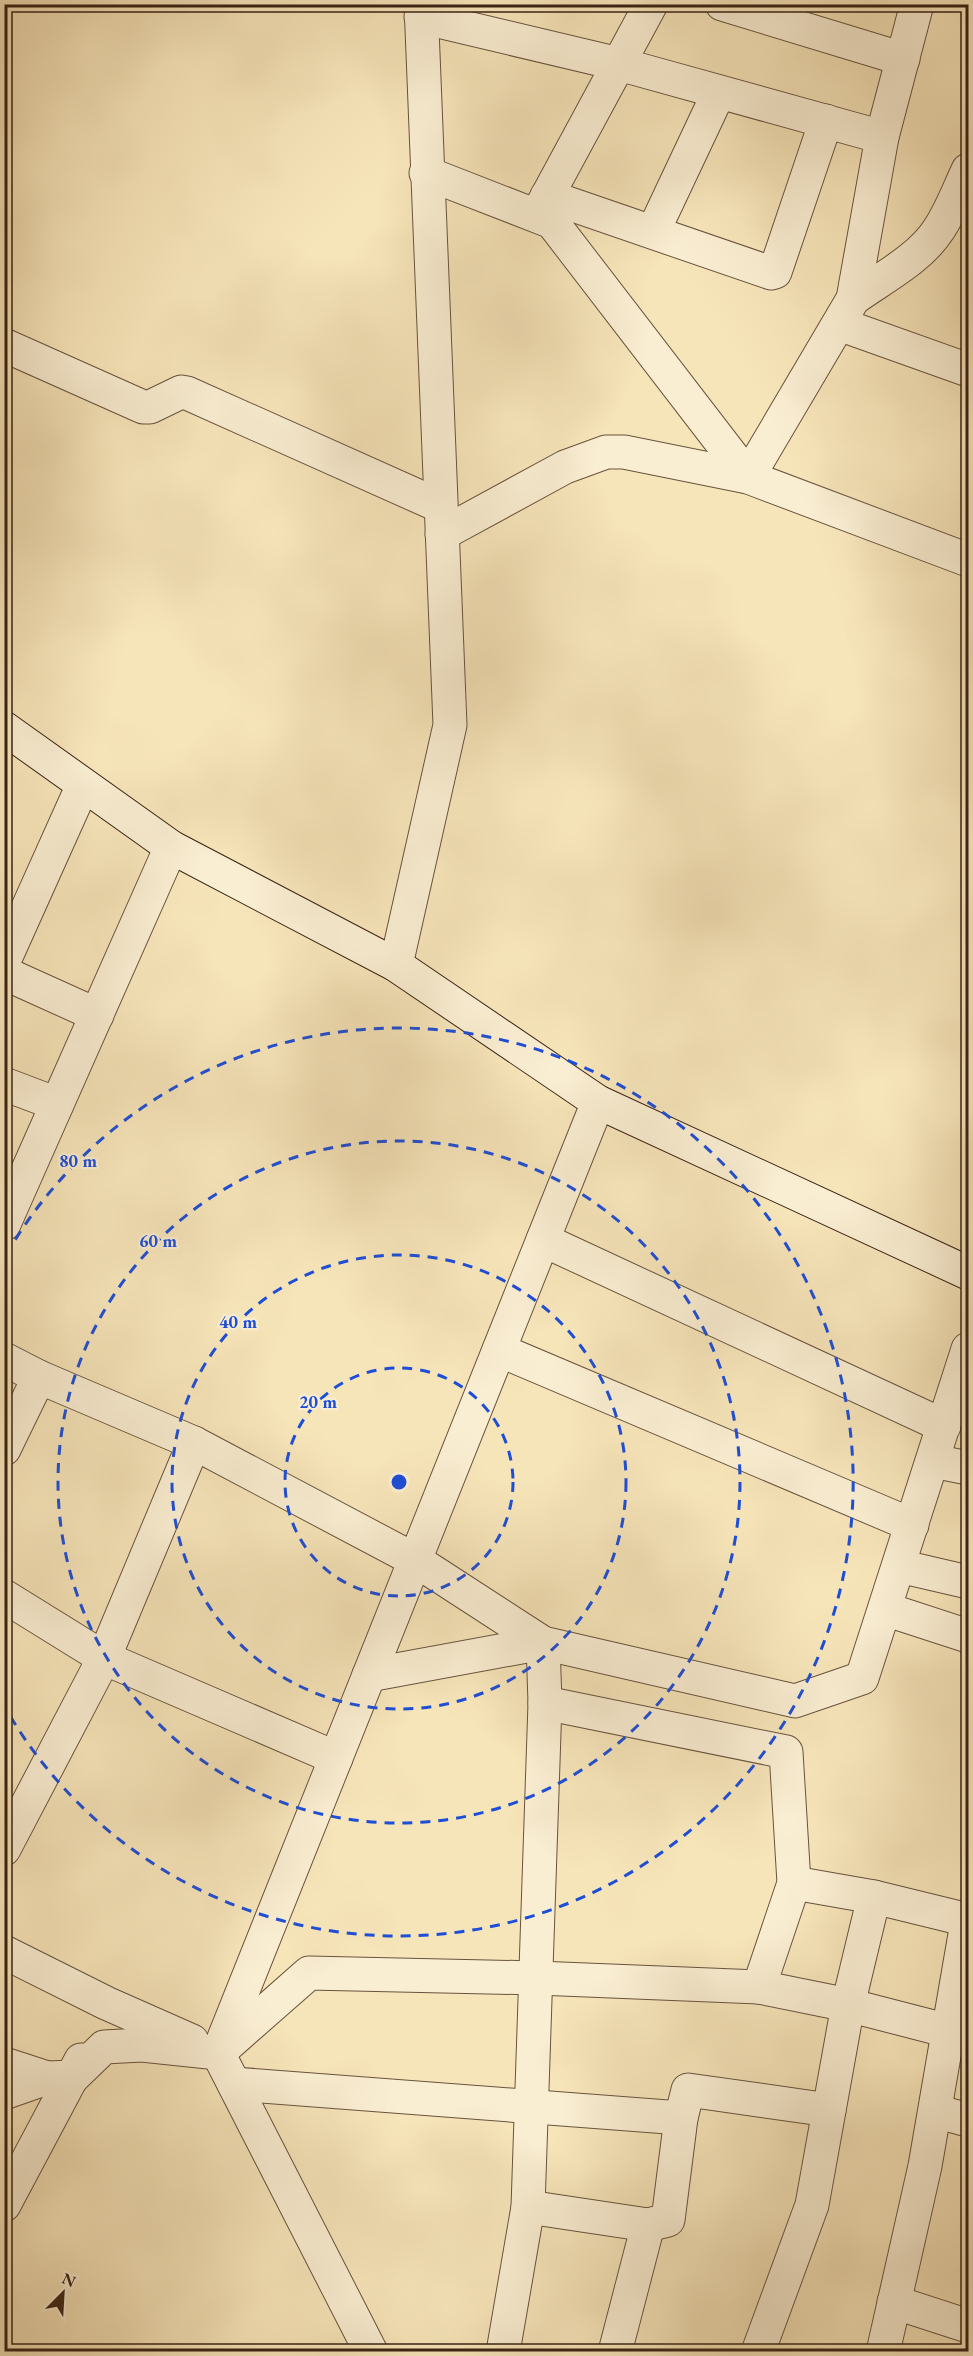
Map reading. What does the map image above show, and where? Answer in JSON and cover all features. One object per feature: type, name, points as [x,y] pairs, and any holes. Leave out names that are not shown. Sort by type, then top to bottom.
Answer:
[{"type":"street","points":[[542,206],[651,4]]},
{"type":"street","points":[[722,4],[903,59]]},
{"type":"street","points":[[748,477],[846,311],[882,137],[918,4]]},
{"type":"street","points":[[396,965],[450,725],[421,11],[882,137]]},
{"type":"street","points":[[653,232],[719,92]]},
{"type":"street","points":[[426,172],[542,206],[653,232],[771,273],[775,272],[826,121]]},
{"type":"street","points":[[846,311],[929,242],[940,228],[969,170]]},
{"type":"street","points":[[542,206],[548,218],[748,477]]},
{"type":"street","points":[[846,311],[969,370]]},
{"type":"street","points":[[4,345],[143,407],[150,407],[181,392],[187,393],[441,520]]},
{"type":"street","points":[[441,520],[565,466],[606,452],[624,452],[748,477],[969,560]]},
{"type":"street","points":[[4,728],[171,847],[396,965],[598,1102],[969,1273]]},
{"type":"street","points":[[4,961],[83,784]]},
{"type":"street","points":[[6,1218],[171,847]]},
{"type":"street","points":[[4,972],[96,1015]]},
{"type":"street","points":[[4,1084],[57,1104]]},
{"type":"street","points":[[218,2053],[598,1102]]},
{"type":"street","points":[[543,1240],[944,1426]]},
{"type":"street","points":[[4,1359],[39,1377],[194,1443],[415,1560],[543,1643],[795,1701],[862,1678],[969,1349]]},
{"type":"street","points":[[499,1350],[912,1525]]},
{"type":"street","points":[[4,1449],[39,1377]]},
{"type":"street","points":[[4,1849],[104,1658],[194,1443]]},
{"type":"street","points":[[933,1461],[969,1468]]},
{"type":"street","points":[[899,1566],[969,1582]]},
{"type":"street","points":[[4,1596],[104,1658],[336,1758]]},
{"type":"street","points":[[885,1608],[969,1636]]},
{"type":"street","points":[[369,1675],[543,1643]]},
{"type":"street","points":[[503,2352],[528,2207],[537,1978],[544,1703],[543,1643]]},
{"type":"street","points":[[544,1703],[786,1752],[794,1883],[759,1987]]},
{"type":"street","points":[[794,1883],[873,1897],[968,1919],[958,2034],[935,2111],[883,2352]]},
{"type":"street","points":[[758,2352],[812,2205],[848,2005],[873,1897]]},
{"type":"street","points":[[4,1952],[106,2003],[218,2053],[371,2352]]},
{"type":"street","points":[[4,2093],[60,2078],[104,2047],[142,2045],[218,2053],[309,1973],[537,1978],[759,1987],[848,2005],[958,2034]]},
{"type":"street","points":[[4,2205],[60,2078],[106,2003]]},
{"type":"street","points":[[4,2064],[60,2078]]},
{"type":"street","points":[[234,2085],[681,2118]]},
{"type":"street","points":[[528,2207],[648,2225],[668,2220],[681,2118],[688,2090],[829,2110]]},
{"type":"street","points":[[935,2111],[969,2120]]},
{"type":"street","points":[[615,2352],[648,2225]]},
{"type":"street","points":[[894,2302],[968,2323]]}]
